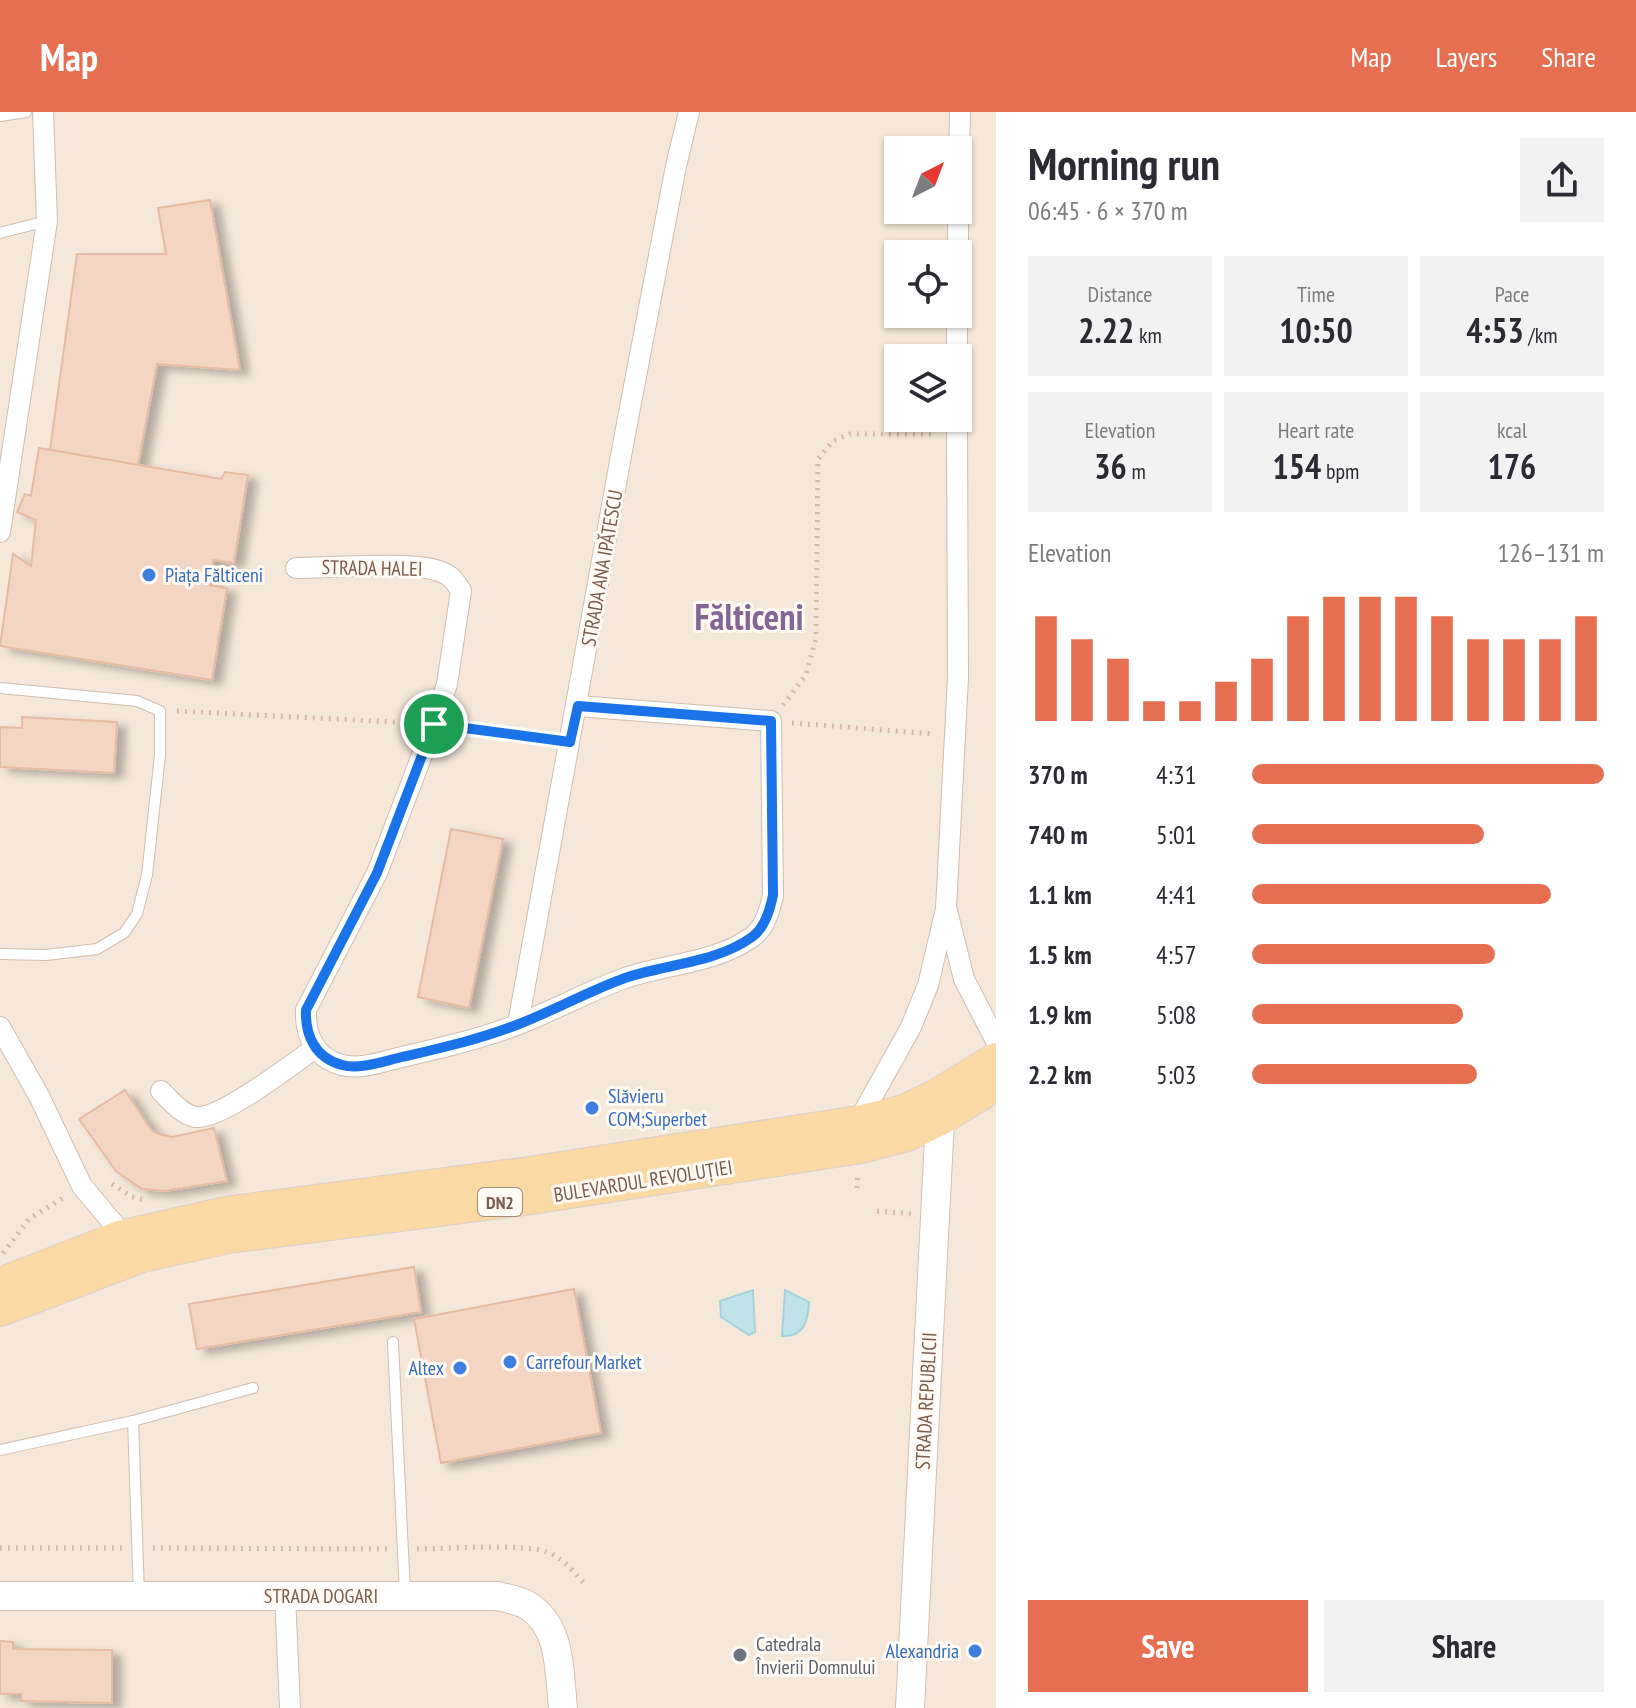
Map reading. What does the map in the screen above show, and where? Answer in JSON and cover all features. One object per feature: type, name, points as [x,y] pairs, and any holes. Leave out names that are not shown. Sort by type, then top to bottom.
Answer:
[{"type":"main road","name":"BULEVARDUL REVOLUȚIEI","points":[[0,1284],[133,1246],[229,1237],[532,1198],[860,1135],[907,1135],[996,1059]]},
{"type":"main road","name":"BULEVARDUL REVOLUȚIEI","points":[[939,1107],[996,1085]]},
{"type":"main road","name":"BULEVARDUL REVOLUȚIEI","points":[[0,1310],[133,1246]]},
{"type":"street","points":[[0,532],[6,442],[47,221],[43,112]]},
{"type":"street","name":"STRADA ANA IPĂTESCU","points":[[518,1024],[625,434],[689,112]]},
{"type":"street","points":[[959,136],[960,112]]},
{"type":"street","points":[[860,1135],[928,985],[946,909],[956,735],[956,432]]},
{"type":"street","name":"STRADA HALEI","points":[[296,568],[437,569],[454,578],[461,591],[447,684],[434,724],[377,873],[306,1010],[305,1027],[315,1048]]},
{"type":"street","points":[[161,1091],[194,1117],[210,1116],[315,1048],[328,1060],[345,1066],[375,1063],[461,1044],[518,1024],[625,978],[728,951],[755,935],[769,913],[773,895],[771,721],[578,706]]},
{"type":"street","points":[[946,909],[964,979],[996,1041]]},
{"type":"street","points":[[0,1027],[39,1096],[82,1186],[133,1246]]},
{"type":"street","name":"STRADA REPUBLICII","points":[[910,1708],[939,1107]]},
{"type":"street","points":[[285,1595],[290,1708]]},
{"type":"street","name":"STRADA DOGARI","points":[[0,1596],[497,1596],[525,1604],[551,1630],[557,1652],[563,1708]]},
{"type":"lane","points":[[0,116],[26,112]]},
{"type":"lane","points":[[0,233],[47,221]]},
{"type":"lane","points":[[0,688],[137,701],[160,711],[159,770],[147,875],[137,914],[124,933],[97,949],[46,955],[0,954]]},
{"type":"lane","points":[[393,1342],[405,1596]]},
{"type":"lane","points":[[0,1450],[133,1421],[253,1388]]},
{"type":"lane","points":[[133,1421],[139,1596]]},
{"type":"path","points":[[771,721],[806,675],[816,638],[818,459],[833,441],[850,434],[884,432]]},
{"type":"path","points":[[160,711],[434,724],[570,742]]},
{"type":"path","points":[[771,721],[956,735]]},
{"type":"path","points":[[0,1257],[29,1219],[82,1186]]},
{"type":"path","points":[[0,1548],[524,1549],[546,1552],[564,1561],[585,1584]]},
{"type":"shaded area","points":[[0,112],[996,112],[996,1708],[0,1708]]},
{"type":"water","points":[[753,1290],[755,1332],[749,1335],[721,1317],[720,1301]]},
{"type":"water","points":[[785,1290],[809,1302],[804,1326],[790,1336],[782,1336]]},
{"type":"building","points":[[210,200],[240,370],[157,364],[138,465],[50,450],[77,254],[166,254],[158,208]]},
{"type":"building","points":[[39,448],[221,479],[225,472],[248,475],[234,563],[213,560],[209,585],[227,588],[212,680],[0,646],[13,554],[31,566],[36,520],[17,512],[25,494],[31,496]]},
{"type":"building","points":[[22,717],[117,722],[114,773],[0,767],[0,727],[22,728]]},
{"type":"building","points":[[451,829],[503,839],[469,1008],[418,997]]},
{"type":"building","points":[[125,1090],[151,1130],[158,1134],[172,1137],[214,1128],[227,1181],[165,1191],[142,1189],[116,1171],[79,1119]]},
{"type":"building","points":[[414,1267],[421,1312],[197,1349],[189,1304]]},
{"type":"building","points":[[574,1289],[601,1433],[441,1463],[414,1319]]},
{"type":"building","points":[[0,1641],[13,1642],[13,1649],[112,1650],[112,1703],[21,1701],[21,1694],[0,1694]]},
{"type":"place","name":"Piața Fălticeni","points":[[149,575]]},
{"type":"place","name":"Slăvieru COM;Superbet","points":[[592,1108]]},
{"type":"place","name":"Carrefour Market","points":[[510,1362]]},
{"type":"place","name":"Altex","points":[[460,1368]]},
{"type":"place","name":"Alexandria","points":[[975,1651]]},
{"type":"place","name":"Catedrala Învierii Domnului","points":[[740,1655]]},
{"type":"district","name":"Fălticeni","points":[[749,616]]},
{"type":"route","points":[[578,706],[771,721],[773,895],[769,913],[755,935],[728,951],[625,978],[518,1024],[461,1044],[375,1063],[345,1066],[328,1060],[310,1041],[305,1027],[306,1010],[377,873],[434,724],[570,742],[578,706]]}]
